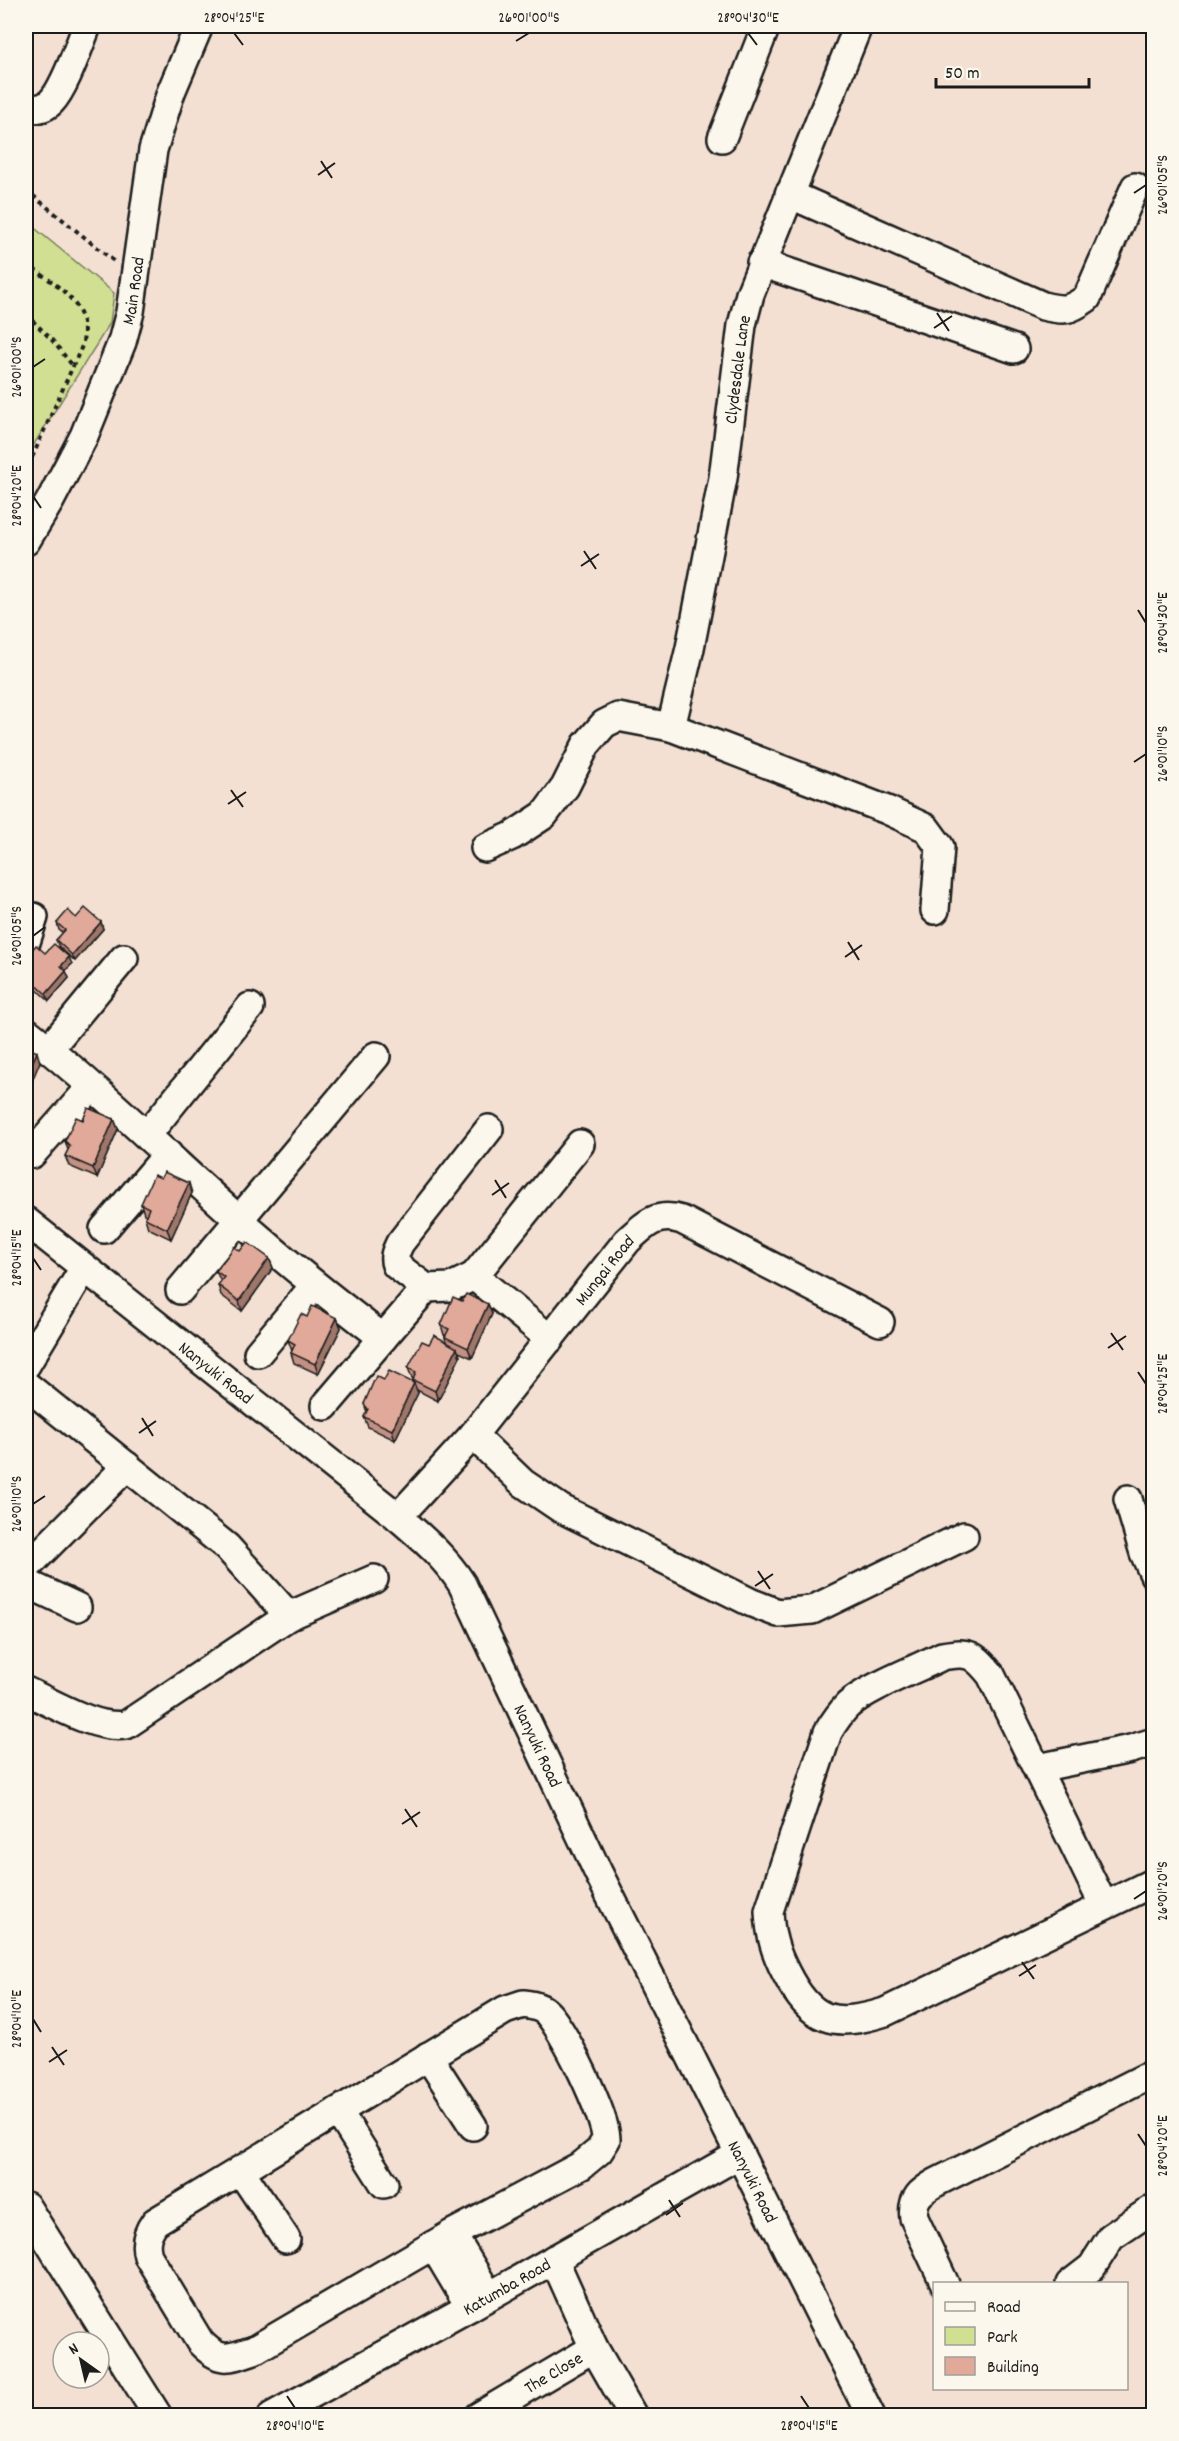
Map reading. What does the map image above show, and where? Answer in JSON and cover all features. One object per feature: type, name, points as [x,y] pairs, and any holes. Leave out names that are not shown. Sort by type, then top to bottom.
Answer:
[{"type":"street","points":[[26,108],[38,110],[50,103],[57,93],[87,26]]},
{"type":"street","name":"Main Road","points":[[26,541],[84,436],[122,342],[130,312],[153,150],[171,92],[200,26]]},
{"type":"street","points":[[722,138],[766,26]]},
{"type":"street","name":"Clydesdale Lane","points":[[671,727],[690,648],[723,478],[742,325],[761,263],[858,26]]},
{"type":"street","points":[[789,194],[1043,306],[1058,310],[1071,309],[1087,298],[1135,187]]},
{"type":"street","points":[[761,263],[1014,349]]},
{"type":"street","points":[[485,848],[512,837],[544,815],[565,787],[586,744],[604,724],[618,717],[671,727],[887,810],[926,828],[940,847],[935,910]]},
{"type":"street","points":[[49,1049],[124,958]]},
{"type":"street","points":[[147,1135],[250,1007]]},
{"type":"street","points":[[26,1031],[147,1135],[239,1221],[383,1338]]},
{"type":"street","points":[[180,1290],[376,1056]]},
{"type":"street","points":[[32,1154],[91,1087]]},
{"type":"street","points":[[489,1130],[400,1243],[396,1252],[394,1260],[396,1265],[426,1288],[452,1287],[474,1276],[580,1144]]},
{"type":"street","points":[[104,1229],[168,1154]]},
{"type":"street","name":"Mungai Road","points":[[398,1517],[473,1435],[627,1241],[649,1221],[660,1216],[682,1220],[880,1322]]},
{"type":"street","name":"Nanyuki Road","points":[[26,1221],[398,1517],[437,1551],[462,1584],[598,1872],[871,2415]]},
{"type":"street","points":[[26,1365],[84,1268]]},
{"type":"street","points":[[474,1276],[550,1339]]},
{"type":"street","points":[[258,1353],[315,1285]]},
{"type":"street","points":[[325,1406],[426,1288]]},
{"type":"street","points":[[26,1385],[226,1547],[289,1616]]},
{"type":"street","points":[[473,1435],[523,1483],[560,1508],[752,1603],[778,1613],[812,1610],[964,1536]]},
{"type":"street","points":[[26,1568],[127,1466]]},
{"type":"street","points":[[1128,1499],[1140,1542],[1154,1575]]},
{"type":"street","points":[[26,1691],[100,1723],[126,1725],[289,1616],[374,1579]]},
{"type":"street","points":[[26,1583],[78,1607]]},
{"type":"street","points":[[1103,1904],[992,1675],[979,1660],[968,1654],[942,1656],[849,1704],[828,1732],[769,1911],[770,1933],[775,1953],[798,1996],[813,2011],[833,2019],[857,2021],[885,2012],[1103,1904],[1154,1882]]},
{"type":"street","points":[[1038,1768],[1131,1749],[1154,1742]]},
{"type":"street","points":[[523,2004],[538,2007],[551,2018],[563,2037],[601,2115],[606,2134],[604,2145],[582,2165],[442,2239],[254,2350],[231,2358],[215,2356],[200,2342],[148,2256],[145,2247],[149,2231],[155,2222],[428,2056],[513,2006],[523,2004]]},
{"type":"street","points":[[428,2056],[473,2126]]},
{"type":"street","points":[[945,2282],[915,2217],[913,2208],[919,2194],[947,2176],[1154,2073]]},
{"type":"street","points":[[338,2111],[384,2184]]},
{"type":"street","name":"Katumba Road","points":[[272,2415],[480,2302],[740,2154]]},
{"type":"street","points":[[240,2170],[286,2239]]},
{"type":"street","points":[[26,2205],[158,2415]]},
{"type":"street","points":[[1071,2282],[1092,2267],[1111,2236],[1154,2208]]},
{"type":"street","points":[[442,2239],[480,2302]]},
{"type":"street","name":"The Close","points":[[554,2259],[594,2348],[633,2415]]},
{"type":"street","name":"The Close","points":[[479,2415],[594,2348]]},
{"type":"path","points":[[26,190],[135,278]]},
{"type":"path","points":[[26,264],[67,293],[75,302],[85,335],[26,471]]},
{"type":"path","points":[[26,314],[52,340],[73,366]]},
{"type":"green space","points":[[26,221],[114,293],[110,323],[26,457]]},
{"type":"building","points":[[85,908],[101,922],[72,955],[56,940],[65,930],[57,923],[68,910],[76,918]]},
{"type":"building","points":[[54,944],[69,957],[61,966],[66,971],[46,994],[26,975],[26,968],[30,963],[26,957],[36,945],[45,953]]},
{"type":"building","points":[[26,1047],[37,1052],[26,1077]]},
{"type":"building","points":[[88,1108],[114,1119],[93,1168],[65,1156],[70,1146],[65,1141],[76,1117],[83,1120]]},
{"type":"building","points":[[164,1172],[189,1183],[167,1229],[145,1218],[149,1208],[141,1204],[154,1175],[161,1178]]},
{"type":"building","points":[[247,1242],[269,1258],[239,1301],[218,1285],[224,1277],[216,1271],[234,1247],[240,1251]]},
{"type":"building","points":[[466,1294],[488,1304],[468,1348],[445,1337],[449,1329],[441,1325],[453,1297],[462,1301]]},
{"type":"building","points":[[312,1306],[337,1318],[315,1364],[291,1353],[295,1344],[288,1340],[301,1314],[307,1317]]},
{"type":"building","points":[[434,1335],[457,1348],[435,1391],[413,1380],[416,1372],[408,1368],[422,1341],[429,1344]]},
{"type":"building","points":[[389,1371],[414,1383],[392,1430],[364,1417],[368,1409],[364,1404],[376,1376],[384,1380]]}]
